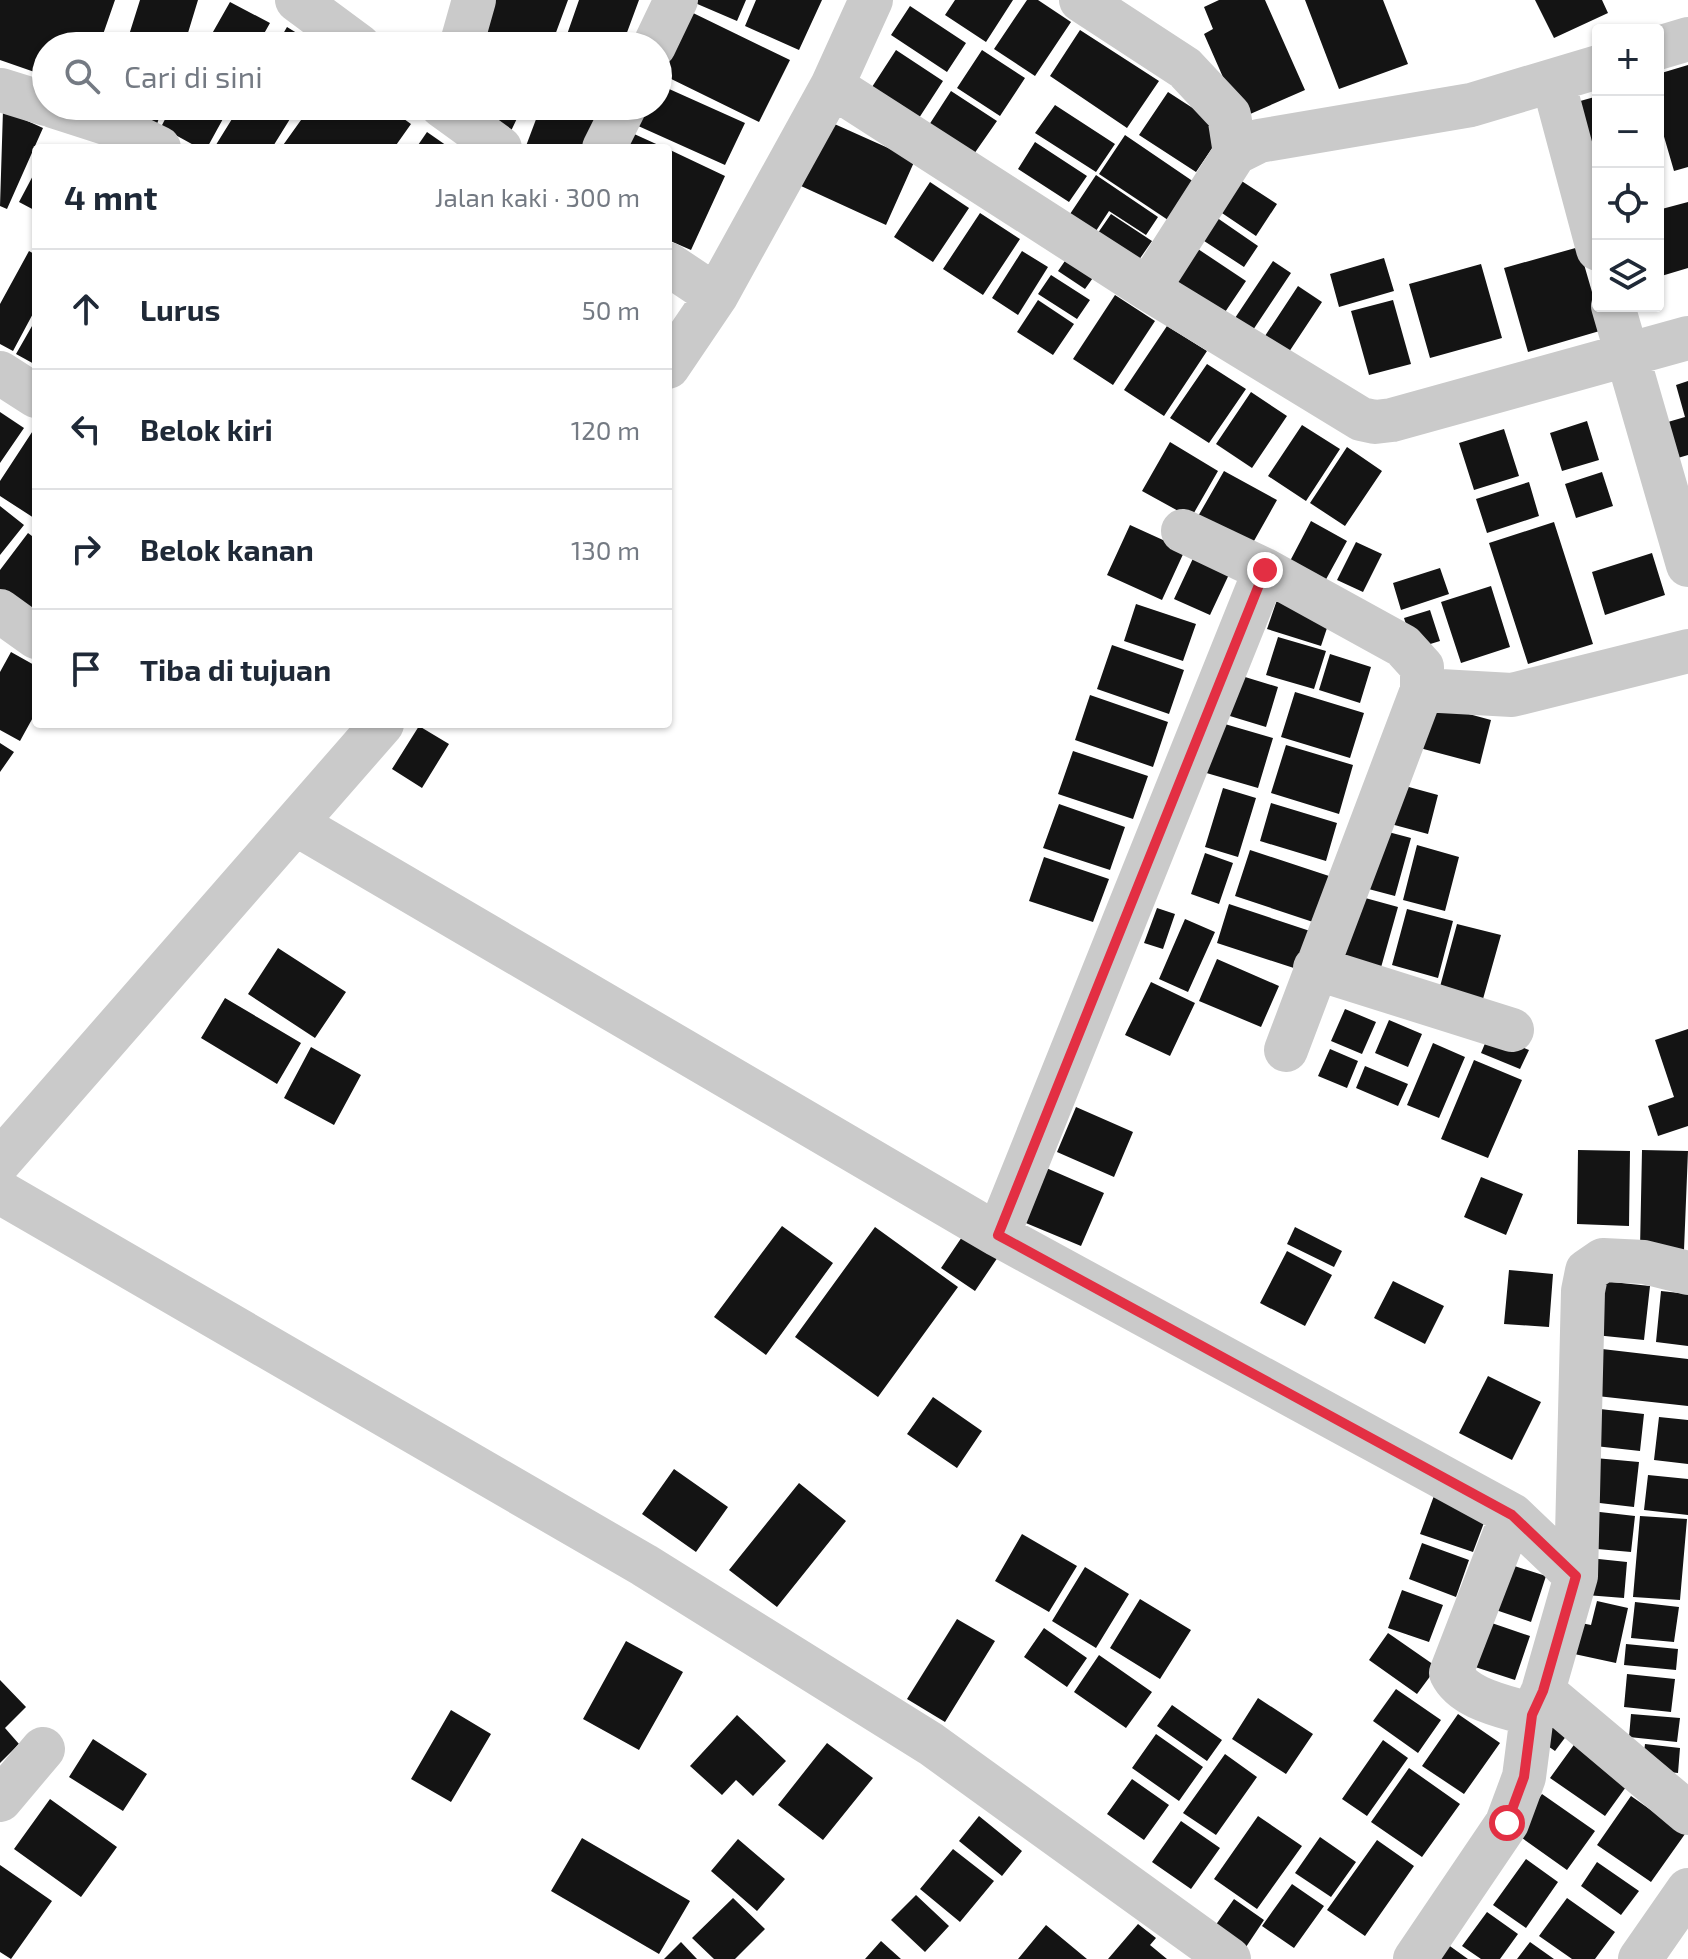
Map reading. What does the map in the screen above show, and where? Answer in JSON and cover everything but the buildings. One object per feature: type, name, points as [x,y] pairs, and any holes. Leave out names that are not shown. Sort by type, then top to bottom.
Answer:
[{"type":"street","points":[[297,0],[340,32]]},
{"type":"street","points":[[465,32],[474,0]]},
{"type":"street","points":[[661,32],[676,0]]},
{"type":"street","points":[[672,361],[716,296],[832,86],[871,0]]},
{"type":"street","points":[[1081,0],[1185,68],[1229,115],[1235,153]]},
{"type":"street","points":[[1664,46],[1688,39]]},
{"type":"street","points":[[1148,289],[1235,153],[1259,141],[1471,105],[1592,69]]},
{"type":"street","points":[[1553,81],[1596,240]]},
{"type":"street","points":[[832,86],[1148,289],[1361,419],[1375,422],[1688,338]]},
{"type":"street","points":[[1,90],[32,100]]},
{"type":"street","points":[[96,120],[151,144]]},
{"type":"street","points":[[461,120],[494,144]]},
{"type":"street","points":[[606,144],[618,120]]},
{"type":"street","points":[[672,267],[716,296]]},
{"type":"street","points":[[1615,312],[1688,565]]},
{"type":"street","points":[[0,373],[32,393]]},
{"type":"street","points":[[1183,531],[1265,570],[1403,646],[1422,667],[1422,690],[1286,1050]]},
{"type":"street","points":[[998,1235],[1265,570]]},
{"type":"street","points":[[0,611],[32,634]]},
{"type":"street","points":[[1422,690],[1512,695],[1688,651]]},
{"type":"street","points":[[0,1161],[379,728]]},
{"type":"street","points":[[296,824],[998,1235],[1512,1515],[1576,1576]]},
{"type":"street","points":[[1315,968],[1512,1030]]},
{"type":"street","points":[[0,1192],[644,1565],[905,1728],[1229,1959]]},
{"type":"street","points":[[1415,1959],[1507,1823],[1524,1777],[1538,1703],[1576,1576],[1583,1291],[1587,1271],[1603,1260],[1644,1262],[1688,1273]]},
{"type":"street","points":[[1512,1515],[1451,1673],[1456,1684],[1472,1695],[1538,1703],[1688,1813]]},
{"type":"street","points":[[0,1800],[43,1749]]},
{"type":"street","points":[[1640,1959],[1688,1890]]},
{"type":"route","points":[[1265,570],[998,1235],[1512,1515],[1576,1576],[1543,1691],[1532,1715],[1524,1777],[1507,1823]]}]
